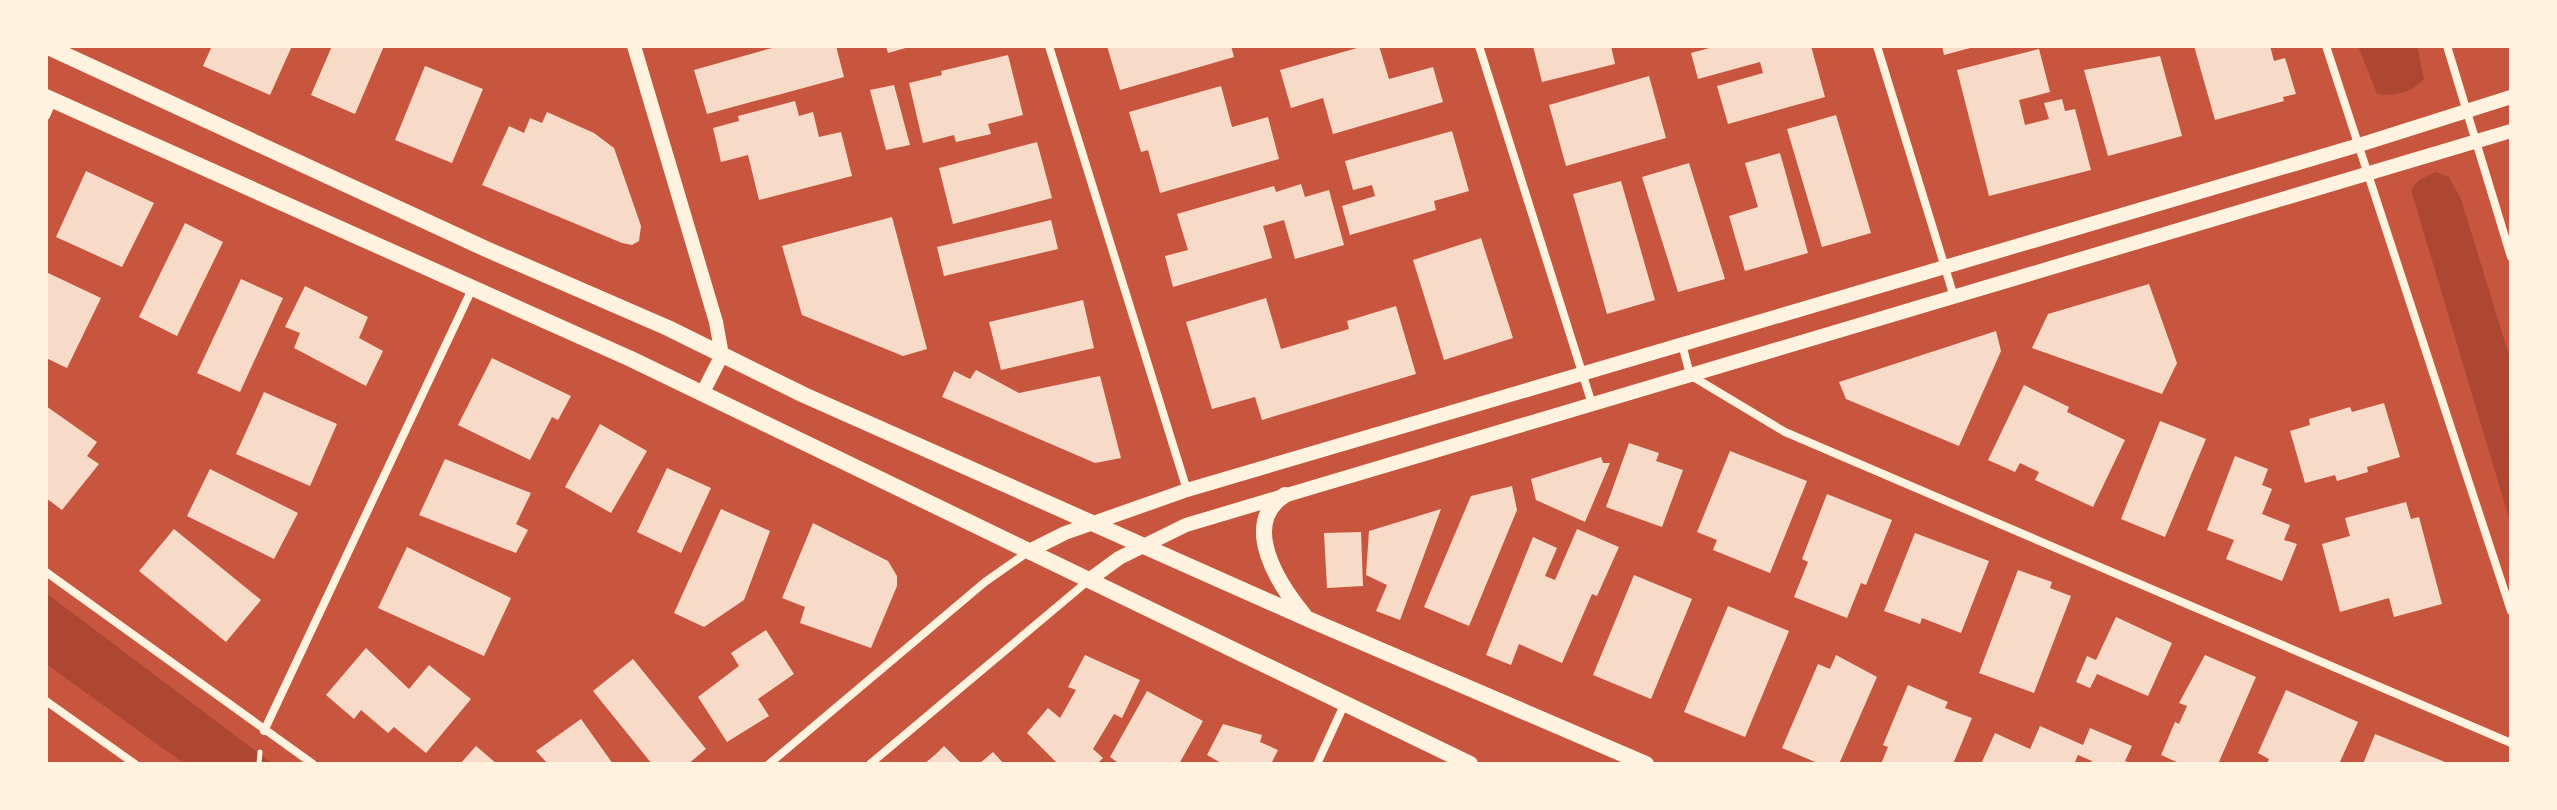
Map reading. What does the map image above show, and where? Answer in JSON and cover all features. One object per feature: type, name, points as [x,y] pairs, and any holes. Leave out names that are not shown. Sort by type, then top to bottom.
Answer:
[{"type":"main road","points":[[46,46],[1092,524],[1646,764]]},
{"type":"main road","points":[[50,98],[702,394],[1470,764]]},
{"type":"main road","points":[[1285,495],[1271,504],[1265,517],[1270,563],[1280,584],[1308,619]]},
{"type":"street","points":[[634,46],[701,267],[722,355],[702,394]]},
{"type":"street","points":[[1049,46],[1187,490]]},
{"type":"street","points":[[1479,46],[1592,404]]},
{"type":"street","points":[[1877,46],[1954,297]]},
{"type":"street","points":[[2326,46],[2356,146],[2511,611]]},
{"type":"street","points":[[2447,46],[2511,257]]},
{"type":"street","points":[[769,764],[985,582],[1029,551],[1092,524],[1187,490],[2356,146],[2511,97]]},
{"type":"street","points":[[46,116],[50,98]]},
{"type":"street","points":[[870,764],[1089,580],[1119,558],[1186,525],[2511,131]]},
{"type":"street","points":[[264,731],[472,289]]},
{"type":"street","points":[[1682,344],[1690,375],[1785,432],[2511,743]]},
{"type":"street","points":[[46,572],[313,764]]},
{"type":"street","points":[[46,701],[135,764]]},
{"type":"street","points":[[1317,764],[1344,705]]},
{"type":"shaded area","points":[[2358,46],[2417,46],[2424,79],[2403,92],[2377,94]]},
{"type":"shaded area","points":[[2436,172],[2449,177],[2461,199],[2511,362],[2511,525],[2411,190],[2419,180]]},
{"type":"shaded area","points":[[46,593],[273,764],[185,764],[46,664]]},
{"type":"building","points":[[212,46],[292,46],[270,95],[203,66]]},
{"type":"building","points":[[332,46],[384,46],[355,114],[311,95]]},
{"type":"building","points":[[779,46],[836,46],[844,77],[707,114],[694,70]]},
{"type":"building","points":[[886,46],[909,46],[909,47],[888,53]]},
{"type":"building","points":[[1107,46],[1231,46],[1234,57],[1120,90]]},
{"type":"building","points":[[1364,46],[1379,46],[1389,79],[1433,67],[1443,102],[1333,134],[1323,98],[1291,108],[1280,70]]},
{"type":"building","points":[[1533,46],[1611,46],[1615,64],[1542,82]]},
{"type":"building","points":[[1717,46],[1811,46],[1825,97],[1728,124],[1717,86],[1763,73],[1760,62],[1698,79],[1691,53]]},
{"type":"building","points":[[1942,46],[1974,46],[1974,47],[1944,55]]},
{"type":"building","points":[[2194,46],[2270,46],[2274,61],[2285,58],[2296,94],[2283,97],[2284,101],[2215,120]]},
{"type":"building","points":[[2039,49],[2050,92],[2019,100],[2025,125],[2049,119],[2044,103],[2062,99],[2065,111],[2075,109],[2091,170],[1989,196],[1957,70]]},
{"type":"building","points":[[1008,55],[1023,115],[988,124],[991,134],[956,142],[954,135],[923,143],[909,83],[942,75],[941,71]]},
{"type":"building","points":[[2160,56],[2182,136],[2108,156],[2084,70]]},
{"type":"building","points":[[425,66],[483,89],[452,163],[395,140]]},
{"type":"building","points":[[1649,76],[1666,138],[1566,166],[1549,105]]},
{"type":"building","points":[[894,85],[910,145],[886,150],[870,90]]},
{"type":"building","points":[[1221,86],[1232,127],[1268,117],[1279,159],[1160,193],[1148,150],[1141,152],[1129,112]]},
{"type":"building","points":[[795,101],[799,116],[813,112],[819,137],[841,132],[852,176],[759,200],[748,155],[721,162],[713,128],[739,121],[738,116]]},
{"type":"building","points":[[547,112],[594,133],[614,148],[641,226],[639,241],[632,245],[622,243],[482,185],[509,126],[524,133],[530,118],[542,123]]},
{"type":"building","points":[[1836,115],[1871,233],[1822,247],[1787,129]]},
{"type":"building","points":[[1452,131],[1469,191],[1434,201],[1436,210],[1350,235],[1342,206],[1375,196],[1372,185],[1353,190],[1345,161]]},
{"type":"building","points":[[1037,142],[1052,198],[953,224],[939,168]]},
{"type":"building","points":[[1780,153],[1808,253],[1745,271],[1729,216],[1758,207],[1745,163]]},
{"type":"building","points":[[1689,163],[1725,279],[1678,292],[1642,177]]},
{"type":"building","points":[[86,171],[154,203],[122,267],[56,237]]},
{"type":"building","points":[[1621,181],[1655,300],[1607,314],[1573,194]]},
{"type":"building","points":[[1301,184],[1305,197],[1329,190],[1344,245],[1295,259],[1284,220],[1263,226],[1272,258],[1173,287],[1165,256],[1188,250],[1177,214],[1274,186],[1276,192]]},
{"type":"building","points":[[892,217],[927,349],[903,356],[802,315],[782,246]]},
{"type":"building","points":[[1051,220],[1058,249],[944,276],[937,247]]},
{"type":"building","points":[[185,223],[223,242],[177,336],[139,317]]},
{"type":"building","points":[[1481,238],[1513,338],[1444,360],[1413,260]]},
{"type":"building","points":[[46,272],[101,298],[67,368],[46,358]]},
{"type":"building","points":[[241,279],[283,298],[240,392],[197,373]]},
{"type":"building","points":[[2149,284],[2177,363],[2162,394],[2032,348],[2048,314]]},
{"type":"building","points":[[305,286],[368,317],[359,338],[383,351],[366,386],[294,348],[300,333],[285,327]]},
{"type":"building","points":[[1266,298],[1281,349],[1349,329],[1347,321],[1396,306],[1416,374],[1262,420],[1255,397],[1212,409],[1186,322]]},
{"type":"building","points":[[1083,300],[1094,348],[1001,370],[989,322]]},
{"type":"building","points":[[1996,331],[2001,351],[1959,446],[1846,399],[1839,382]]},
{"type":"building","points":[[492,358],[571,396],[558,420],[552,417],[530,460],[458,425]]},
{"type":"building","points":[[976,370],[1019,393],[1100,376],[1121,458],[1095,463],[942,397],[954,371],[970,379]]},
{"type":"building","points":[[2024,385],[2069,407],[2067,412],[2125,440],[2093,507],[2035,480],[2039,472],[2020,463],[2015,472],[1988,460]]},
{"type":"building","points":[[264,392],[337,424],[310,486],[236,454]]},
{"type":"building","points":[[2384,403],[2400,457],[2367,467],[2368,472],[2337,481],[2335,475],[2305,483],[2290,431],[2310,425],[2309,419],[2350,407],[2352,412]]},
{"type":"building","points":[[46,406],[97,442],[87,456],[99,464],[62,510],[46,498]]},
{"type":"building","points":[[2160,421],[2206,439],[2165,537],[2121,519]]},
{"type":"building","points":[[600,424],[647,451],[611,513],[565,487]]},
{"type":"building","points":[[1629,443],[1659,453],[1656,461],[1683,470],[1662,527],[1606,507]]},
{"type":"building","points":[[1730,451],[1807,481],[1770,573],[1713,550],[1717,540],[1697,532]]},
{"type":"building","points":[[2235,456],[2268,469],[2262,485],[2272,489],[2262,514],[2290,525],[2284,540],[2297,544],[2282,581],[2226,559],[2234,540],[2207,530]]},
{"type":"building","points":[[1601,457],[1603,463],[1610,463],[1585,522],[1536,500],[1531,479]]},
{"type":"building","points":[[445,459],[531,493],[516,524],[528,530],[516,553],[419,515]]},
{"type":"building","points":[[667,468],[711,488],[681,553],[637,532]]},
{"type":"building","points":[[210,469],[298,513],[274,559],[187,516]]},
{"type":"building","points":[[1512,486],[1517,510],[1469,626],[1424,607],[1471,496]]},
{"type":"building","points":[[1827,494],[1892,520],[1866,585],[1861,583],[1847,618],[1794,597],[1808,562],[1802,559]]},
{"type":"building","points":[[2406,502],[2411,519],[2419,517],[2442,604],[2394,617],[2389,598],[2340,612],[2322,544],[2350,536],[2345,518]]},
{"type":"building","points":[[721,509],[770,531],[744,600],[704,627],[674,613]]},
{"type":"building","points":[[1441,509],[1400,620],[1376,611],[1387,585],[1366,575],[1369,531]]},
{"type":"building","points":[[813,523],[888,561],[897,576],[897,586],[871,648],[800,623],[805,607],[782,598]]},
{"type":"building","points":[[174,529],[261,600],[226,642],[139,571]]},
{"type":"building","points":[[1577,529],[1619,547],[1597,596],[1592,594],[1562,663],[1519,644],[1511,665],[1486,655],[1533,537],[1557,548],[1545,576],[1555,580]]},
{"type":"building","points":[[1361,532],[1363,586],[1327,588],[1324,533]]},
{"type":"building","points":[[1915,533],[1989,561],[1961,633],[1922,618],[1920,624],[1884,611]]},
{"type":"building","points":[[407,547],[511,598],[484,656],[378,608]]},
{"type":"building","points":[[2018,570],[2052,582],[2050,588],[2071,596],[2034,693],[1979,673]]},
{"type":"building","points":[[1634,575],[1692,599],[1651,699],[1593,675]]},
{"type":"building","points":[[1728,606],[1789,631],[1745,737],[1684,712]]},
{"type":"building","points":[[2116,617],[2172,643],[2148,696],[2097,674],[2090,688],[2076,682],[2087,656],[2096,660]]},
{"type":"building","points":[[766,630],[794,674],[758,699],[769,716],[727,742],[698,697],[739,666],[731,653]]},
{"type":"building","points":[[366,648],[409,689],[429,665],[471,699],[426,753],[394,727],[388,733],[361,710],[354,719],[326,695]]},
{"type":"building","points":[[1085,655],[1140,680],[1122,718],[1114,714],[1093,749],[1103,758],[1097,764],[1058,764],[1027,733],[1048,708],[1060,718],[1076,690],[1068,687]]},
{"type":"building","points":[[1836,655],[1877,677],[1839,764],[1820,764],[1782,748],[1818,664],[1830,669]]},
{"type":"building","points":[[2205,655],[2256,677],[2218,764],[2181,764],[2161,755],[2175,722],[2179,724],[2187,706],[2179,703]]},
{"type":"building","points":[[633,659],[706,749],[688,764],[652,764],[593,691]]},
{"type":"building","points":[[1908,685],[1948,702],[1945,708],[1972,718],[1953,764],[1881,764],[1888,747],[1883,745]]},
{"type":"building","points":[[2286,690],[2358,722],[2339,764],[2267,764],[2269,759],[2258,753]]},
{"type":"building","points":[[1147,691],[1203,721],[1179,764],[1120,764],[1110,757]]},
{"type":"building","points":[[581,719],[613,764],[548,764],[536,751]]},
{"type":"building","points":[[1223,724],[1262,735],[1260,742],[1278,750],[1271,764],[1223,764],[1207,755]]},
{"type":"building","points":[[2040,726],[2083,745],[2090,728],[2132,746],[2125,761],[2133,764],[2091,764],[2092,761],[2078,755],[2074,764],[1981,764],[1995,733],[2030,749]]},
{"type":"building","points":[[2375,734],[2450,764],[2363,764]]},
{"type":"building","points":[[476,746],[497,764],[460,764]]},
{"type":"building","points":[[944,746],[962,764],[924,764],[936,754]]},
{"type":"building","points":[[993,752],[1004,764],[979,764]]}]
